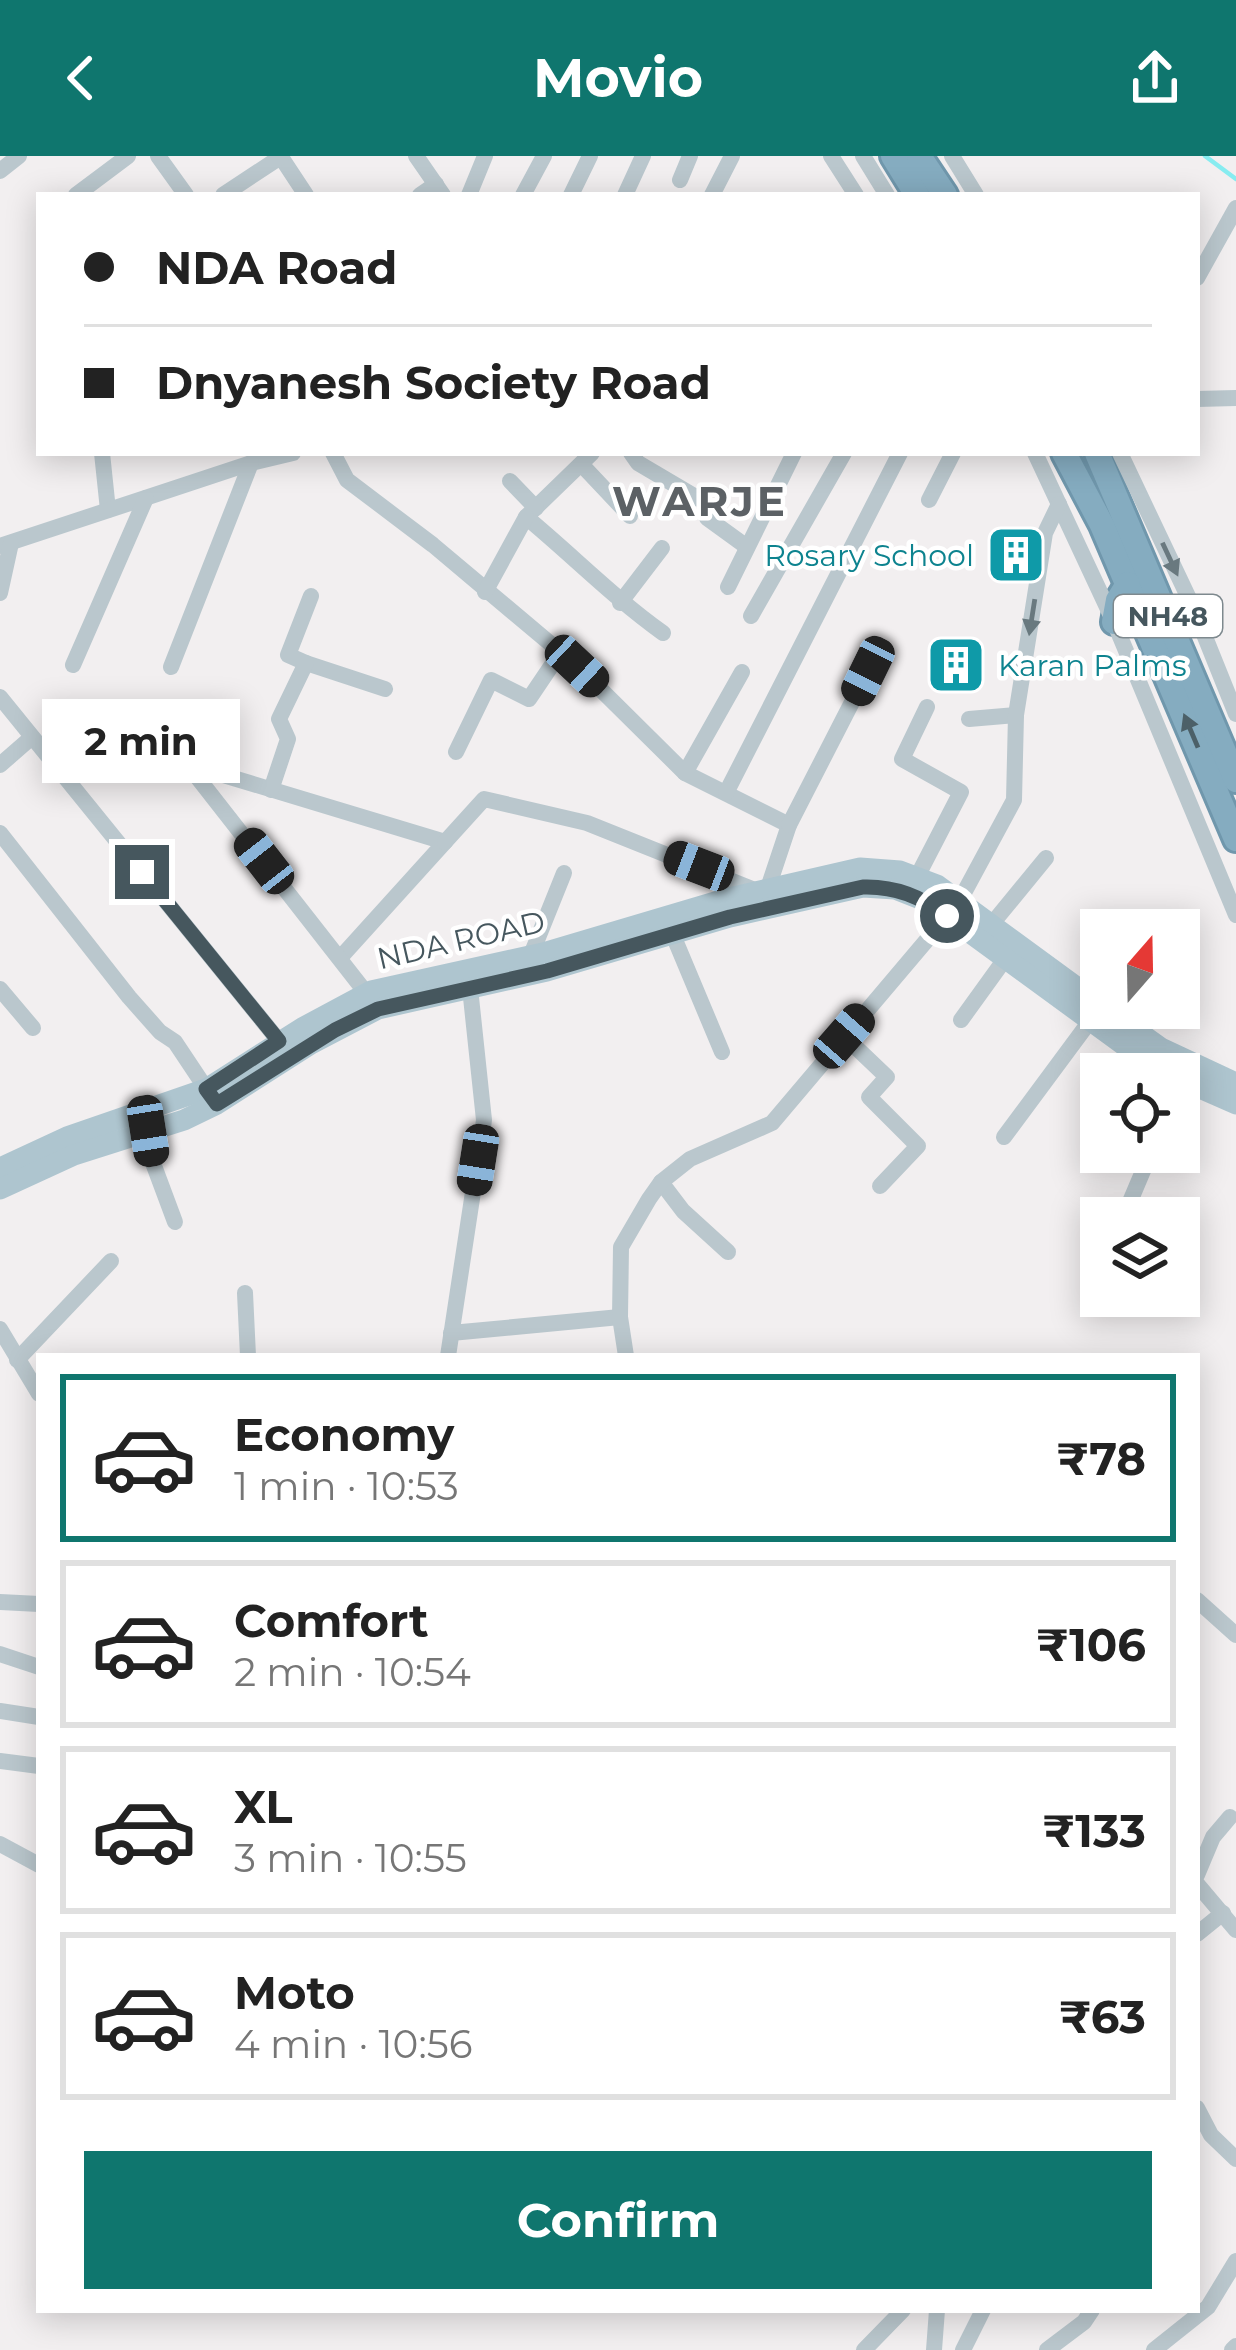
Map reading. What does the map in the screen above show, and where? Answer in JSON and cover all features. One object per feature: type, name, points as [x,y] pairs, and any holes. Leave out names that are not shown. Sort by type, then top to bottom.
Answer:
[{"type":"highway","points":[[893,156],[915,192]]},
{"type":"highway","points":[[919,156],[943,192]]},
{"type":"highway","name":"NH48","points":[[1065,456],[1128,584],[1236,839]]},
{"type":"highway","name":"NH48","points":[[1098,456],[1236,780]]},
{"type":"highway","points":[[1114,622],[1118,600],[1128,584]]},
{"type":"main road","name":"NDA ROAD","points":[[0,1168],[67,1137],[212,1096],[279,1041],[372,1001],[860,868],[917,877],[1005,958],[1080,1000]]},
{"type":"main road","name":"NDA ROAD","points":[[0,1189],[74,1155],[148,1131],[311,1044],[372,1001],[470,988],[547,971],[673,934],[765,896],[880,886],[953,909],[991,925],[1080,996]]},
{"type":"main road","name":"NDA ROAD","points":[[1120,1029],[1147,1053]]},
{"type":"main road","name":"NDA ROAD","points":[[1129,1029],[1236,1083]]},
{"type":"main road","name":"NDA ROAD","points":[[1200,1089],[1236,1104]]},
{"type":"street","points":[[0,171],[19,156]]},
{"type":"street","points":[[80,192],[128,156]]},
{"type":"street","points":[[158,156],[182,192]]},
{"type":"street","points":[[416,156],[433,191]]},
{"type":"street","points":[[470,192],[485,156]]},
{"type":"street","points":[[525,192],[544,156]]},
{"type":"street","points":[[573,192],[590,156]]},
{"type":"street","points":[[626,192],[643,156]]},
{"type":"street","points":[[680,180],[690,156]]},
{"type":"street","points":[[714,192],[732,156]]},
{"type":"street","points":[[831,156],[854,192]]},
{"type":"street","points":[[863,156],[885,192]]},
{"type":"street","points":[[228,192],[281,157],[305,192]]},
{"type":"street","points":[[960,160],[975,192]]},
{"type":"street","points":[[1200,273],[1236,208]]},
{"type":"street","points":[[1200,399],[1236,398]]},
{"type":"street","points":[[101,456],[108,510]]},
{"type":"street","points":[[335,456],[347,480],[433,545],[560,653],[686,773],[789,825]]},
{"type":"street","points":[[633,456],[699,499]]},
{"type":"street","points":[[728,587],[792,456]]},
{"type":"street","points":[[751,616],[842,456]]},
{"type":"street","points":[[726,794],[897,456]]},
{"type":"street","points":[[929,500],[951,456]]},
{"type":"street","points":[[1036,456],[1114,622],[1236,915]]},
{"type":"street","points":[[1121,456],[1236,714]]},
{"type":"street","points":[[485,592],[531,513],[587,458],[630,516]]},
{"type":"street","points":[[0,593],[6,544],[252,459]]},
{"type":"street","points":[[171,667],[252,459]]},
{"type":"street","points":[[510,481],[531,513],[620,603],[663,633]]},
{"type":"street","points":[[73,665],[146,498]]},
{"type":"street","points":[[626,1353],[620,1317],[621,1247],[661,1182],[690,1159],[772,1123],[953,909],[1014,800],[1016,715],[1046,532],[1059,504]]},
{"type":"street","points":[[707,518],[746,547]]},
{"type":"street","points":[[620,603],[662,548]]},
{"type":"street","points":[[311,596],[288,655],[386,689]]},
{"type":"street","points":[[456,752],[491,680],[529,699],[560,653]]},
{"type":"street","points":[[271,790],[288,739],[280,719],[306,663]]},
{"type":"street","points":[[340,958],[484,799],[587,824],[765,896],[789,825],[868,671]]},
{"type":"street","points":[[686,773],[742,672]]},
{"type":"street","points":[[0,697],[279,1041]]},
{"type":"street","points":[[917,877],[961,791],[902,759],[927,707]]},
{"type":"street","points":[[969,718],[1016,715]]},
{"type":"street","points":[[102,731],[188,764],[445,842]]},
{"type":"street","points":[[0,765],[32,736]]},
{"type":"street","points":[[188,764],[372,1001]]},
{"type":"street","points":[[0,833],[129,997],[175,1042],[212,1096]]},
{"type":"street","points":[[991,925],[1046,858]]},
{"type":"street","points":[[531,956],[564,873]]},
{"type":"street","points":[[673,934],[722,1052]]},
{"type":"street","points":[[961,1020],[1005,958]]},
{"type":"street","points":[[448,1353],[484,1120],[470,988]]},
{"type":"street","points":[[0,989],[33,1028]]},
{"type":"street","points":[[1004,1137],[1085,1029]]},
{"type":"street","points":[[844,1036],[887,1077],[869,1096],[918,1146],[880,1186]]},
{"type":"street","points":[[148,1131],[153,1162],[176,1222]]},
{"type":"street","points":[[661,1182],[683,1211],[728,1252]]},
{"type":"street","points":[[17,1360],[111,1261]]},
{"type":"street","points":[[244,1293],[248,1353]]},
{"type":"street","points":[[451,1333],[620,1317]]},
{"type":"street","points":[[0,1329],[36,1389]]},
{"type":"street","points":[[0,1602],[36,1604]]},
{"type":"street","points":[[1200,1603],[1236,1635]]},
{"type":"street","points":[[0,1654],[36,1666]]},
{"type":"street","points":[[0,1711],[36,1717]]},
{"type":"street","points":[[0,1761],[36,1766]]},
{"type":"street","points":[[1200,1872],[1213,1837],[1230,1817]]},
{"type":"street","points":[[0,1844],[36,1863]]},
{"type":"street","points":[[1200,1884],[1236,1930]]},
{"type":"street","points":[[1200,1932],[1223,1913]]},
{"type":"street","points":[[1200,2114],[1226,2154],[1236,2159]]},
{"type":"street","points":[[1154,2350],[1208,2307],[1236,2261]]},
{"type":"street","points":[[864,2350],[900,2313]]},
{"type":"street","points":[[934,2350],[937,2313]]},
{"type":"street","points":[[962,2350],[981,2313]]},
{"type":"street","points":[[1047,2350],[1090,2313]]},
{"type":"waterway","points":[[1205,156],[1236,179]]},
{"type":"place","name":"Rosary School","points":[[1016,555]]},
{"type":"place","name":"Karan Palms","points":[[956,665]]},
{"type":"district","name":"WARJE","points":[[700,501]]},
{"type":"route","points":[[142,872],[279,1041],[206,1089],[217,1104],[335,1030],[378,1009],[547,971],[730,917],[880,886],[928,902],[947,916]]}]
